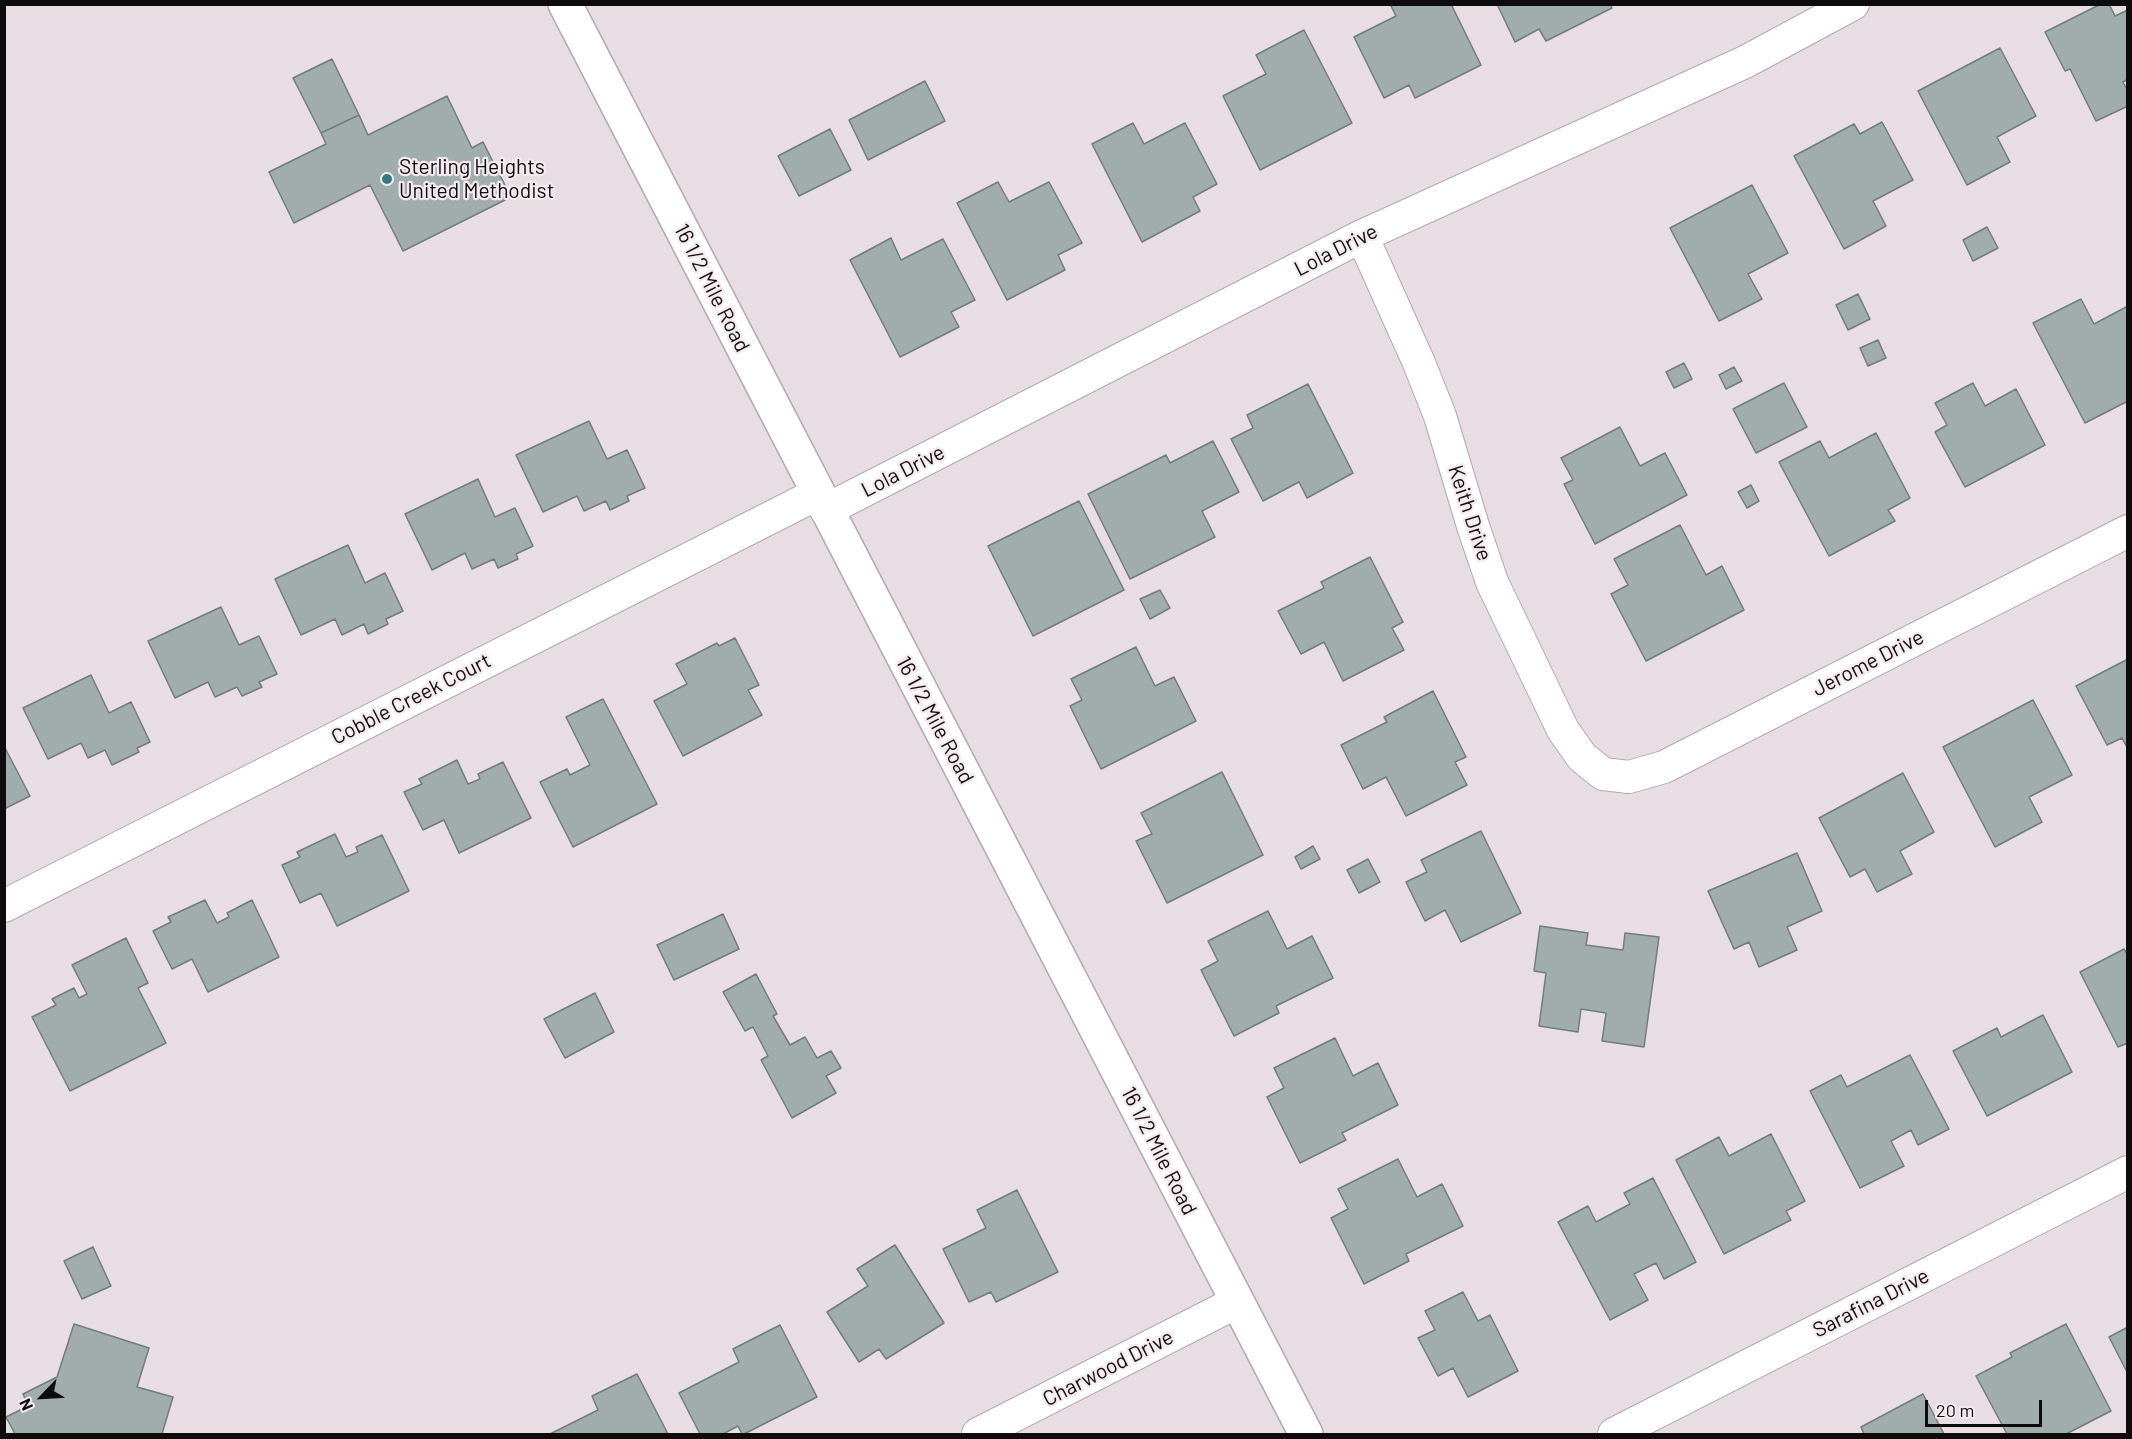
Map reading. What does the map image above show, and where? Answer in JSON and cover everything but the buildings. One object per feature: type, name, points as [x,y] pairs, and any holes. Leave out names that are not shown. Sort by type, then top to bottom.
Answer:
[{"type":"street","name":"16 1/2 Mile Road","points":[[565,4],[1306,1434]]},
{"type":"street","name":"Lola Drive","points":[[822,502],[1362,236],[1745,62],[1853,4]]},
{"type":"street","name":"Keith Drive","points":[[1362,236],[1419,363],[1440,416],[1492,582],[1563,730],[1582,757],[1604,774]]},
{"type":"street","name":"Cobble Creek Court","points":[[4,906],[822,502]]},
{"type":"street","name":"Jerome Drive","points":[[1604,774],[1629,777],[1664,767],[2127,531]]},
{"type":"street","name":"Sarafina Drive","points":[[1614,1434],[2127,1172]]},
{"type":"street","name":"Charwood Drive","points":[[978,1434],[1237,1302]]},
{"type":"place","name":"Sterling Heights United Methodist","points":[[387,179]]}]
